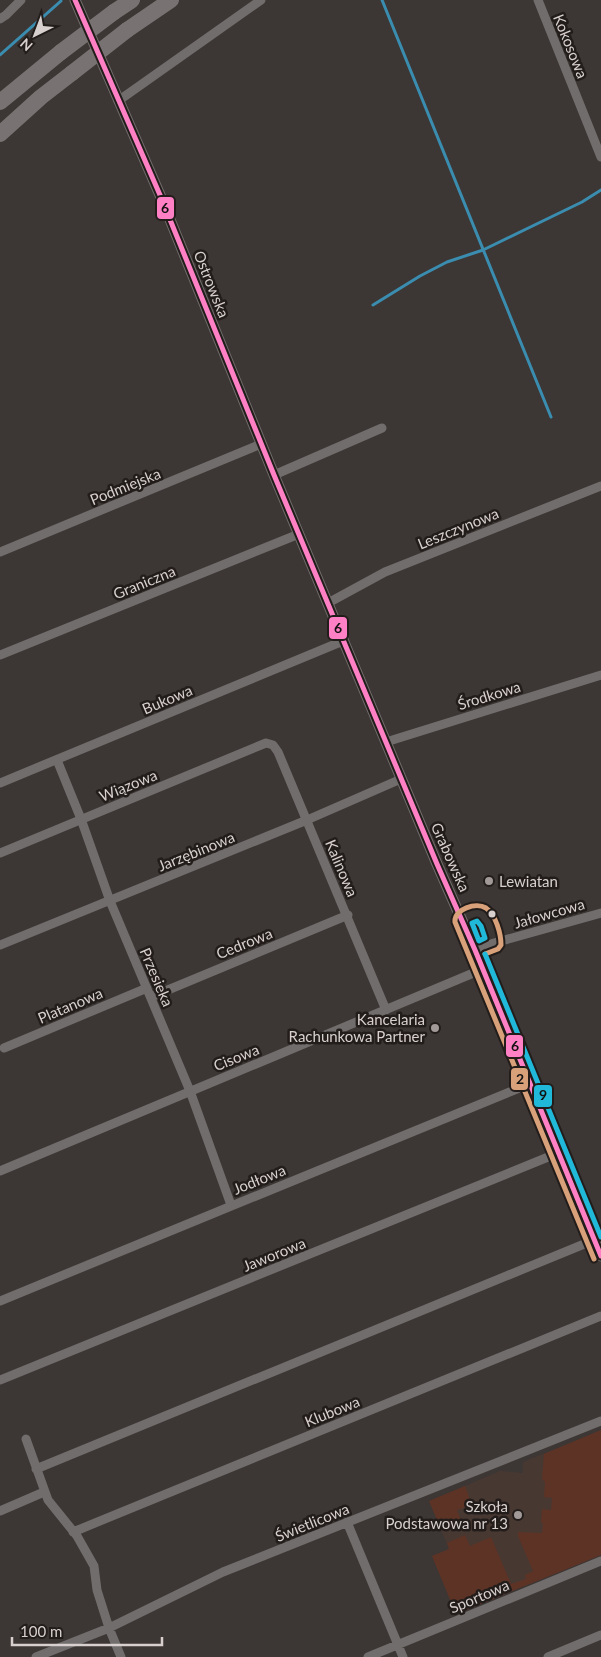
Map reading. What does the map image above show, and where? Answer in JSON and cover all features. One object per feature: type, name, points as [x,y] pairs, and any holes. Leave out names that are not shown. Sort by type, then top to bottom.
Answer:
[{"type":"highway","points":[[0,102],[61,52],[132,0]]},
{"type":"highway","points":[[0,134],[41,97],[127,30],[171,0]]},
{"type":"street","points":[[0,19],[21,0]]},
{"type":"street","name":"Ostrowska","points":[[75,0],[160,196],[318,580]]},
{"type":"street","points":[[118,101],[261,0]]},
{"type":"street","name":"Kokosowa","points":[[538,0],[601,157]]},
{"type":"street","points":[[274,475],[382,428]]},
{"type":"street","name":"Podmiejska","points":[[0,552],[261,444]]},
{"type":"street","name":"Leszczynowa","points":[[328,603],[385,572],[601,486]]},
{"type":"street","name":"Graniczna","points":[[0,655],[299,534]]},
{"type":"street","name":"Grabowska","points":[[318,580],[483,969],[601,1256]]},
{"type":"street","name":"Bukowa","points":[[0,783],[344,641]]},
{"type":"street","name":"Środkowa","points":[[386,742],[601,675]]},
{"type":"street","name":"Wiązowa","points":[[0,852],[266,743]]},
{"type":"street","name":"Kalinowa","points":[[266,743],[273,745],[278,752],[348,915],[386,1010]]},
{"type":"street","name":"Przesieka","points":[[57,760],[81,819],[110,901],[190,1091],[231,1205]]},
{"type":"street","name":"Jarzębinowa","points":[[0,945],[307,820],[401,779]]},
{"type":"street","name":"Jałowcowa","points":[[475,950],[494,942],[601,913]]},
{"type":"street","name":"Cedrowa","points":[[149,992],[348,915]]},
{"type":"street","name":"Cisowa","points":[[0,1171],[483,969]]},
{"type":"street","name":"Platanowa","points":[[4,1048],[149,992]]},
{"type":"street","name":"Jodłowa","points":[[0,1301],[529,1084]]},
{"type":"street","name":"Jaworowa","points":[[0,1380],[558,1153]]},
{"type":"street","points":[[36,1469],[594,1240]]},
{"type":"street","name":"Klubowa","points":[[73,1532],[601,1316]]},
{"type":"street","name":"Świetlicowa","points":[[36,1657],[109,1628],[223,1572],[601,1421]]},
{"type":"street","points":[[26,1438],[48,1500],[73,1532],[94,1566],[97,1590],[109,1628],[121,1657]]},
{"type":"street","points":[[0,1511],[44,1492]]},
{"type":"street","points":[[347,1522],[403,1657]]},
{"type":"street","name":"Sportowa","points":[[368,1657],[601,1561]]},
{"type":"street","points":[[548,1657],[601,1635]]},
{"type":"shaded area","name":"Szkoła Podstawowa nr 13","points":[[601,1430],[601,1555],[456,1614],[432,1556],[449,1549],[429,1501],[500,1471],[523,1473],[523,1462]]},
{"type":"shaded area","name":"Szkoła Podstawowa nr 13","points":[[601,1430],[601,1555],[456,1614],[432,1556],[449,1549],[447,1543],[465,1535],[470,1546],[491,1537],[511,1584],[526,1579],[525,1575],[533,1571],[518,1532],[542,1533],[542,1509],[551,1510],[552,1498],[544,1497],[545,1482],[542,1479],[544,1454]]},
{"type":"shaded area","points":[[465,1486],[472,1505],[457,1510],[461,1521],[441,1529],[429,1501]]},
{"type":"waterway","points":[[382,0],[551,417]]},
{"type":"waterway","points":[[0,55],[61,1]]},
{"type":"waterway","points":[[373,305],[447,262],[483,250],[582,202],[601,190]]},
{"type":"transit line","name":"6","points":[[75,0],[160,195],[274,475],[475,950],[601,1256]]},
{"type":"transit line","name":"2","points":[[485,954],[498,949],[501,945],[493,915],[482,906],[466,908],[458,913],[455,922],[594,1259]]},
{"type":"transit line","name":"9","points":[[477,921],[485,938],[479,941],[472,923],[477,921]]},
{"type":"transit line","name":"9","points":[[485,954],[601,1237]]},
{"type":"place","name":"Lewiatan","points":[[489,881]]},
{"type":"place","name":"Kancelaria Rachunkowa Partner","points":[[435,1028]]},
{"type":"place","name":"Szkoła Podstawowa nr 13","points":[[518,1515]]}]
